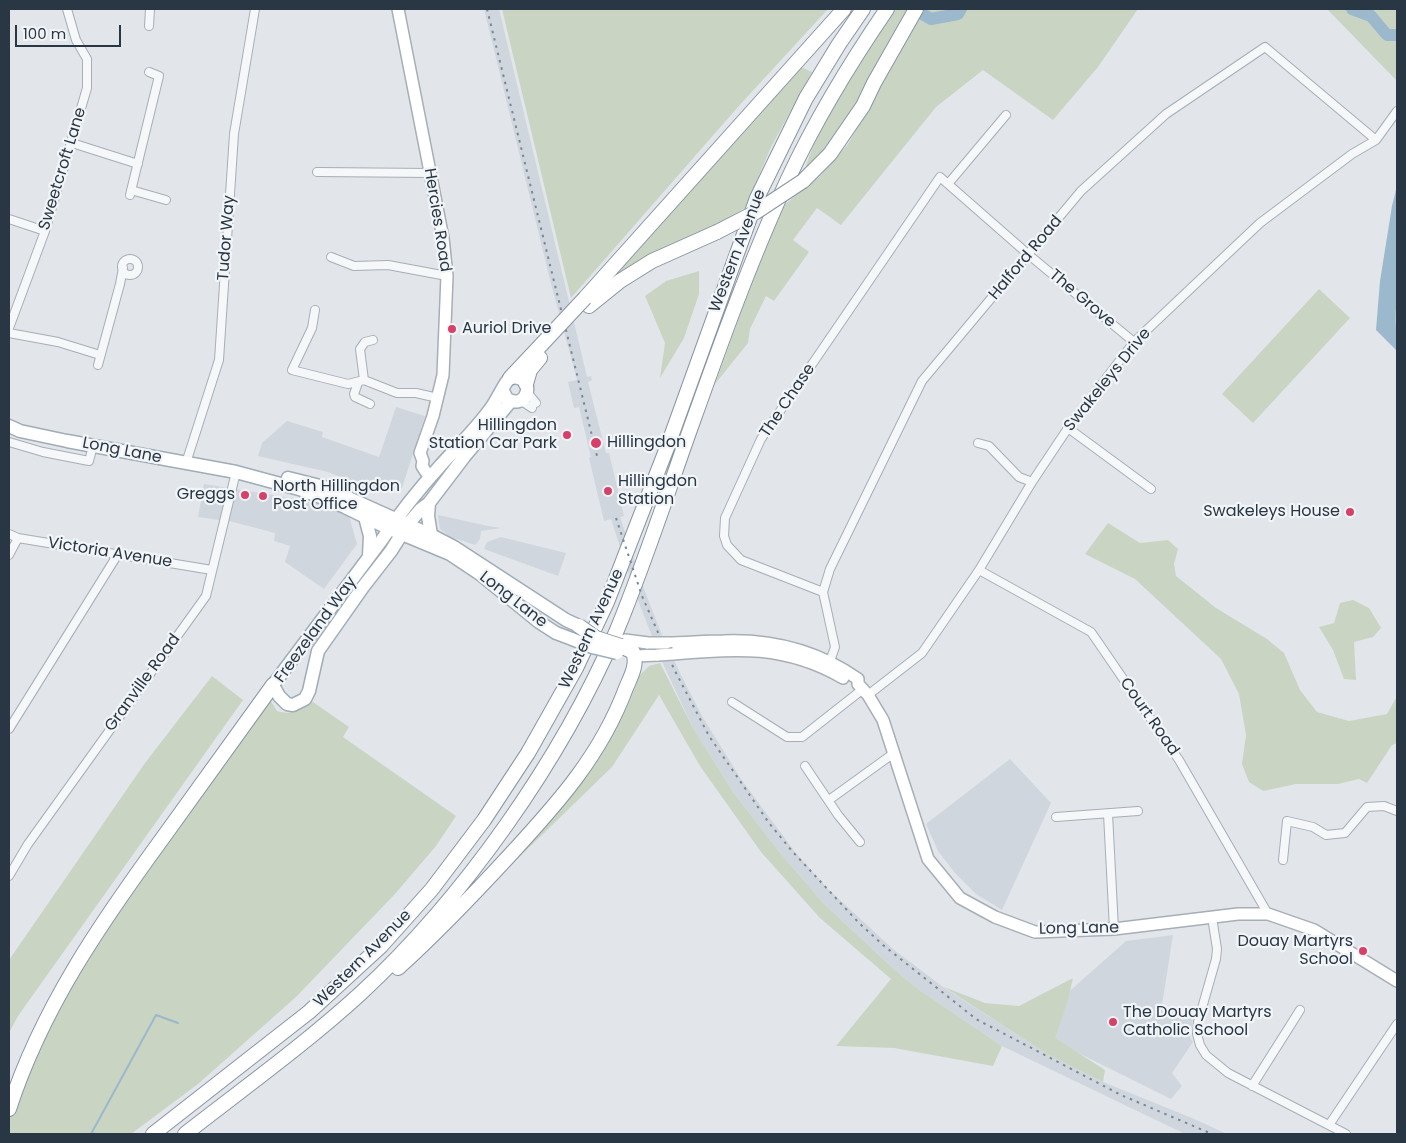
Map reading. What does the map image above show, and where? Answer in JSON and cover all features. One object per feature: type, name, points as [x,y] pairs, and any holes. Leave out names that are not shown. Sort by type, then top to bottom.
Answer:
[{"type":"highway","points":[[510,378],[545,347],[587,302],[844,9]]},
{"type":"highway","name":"Western Avenue","points":[[153,1134],[302,1017],[381,946],[432,888],[484,820],[528,753],[576,668],[606,602],[668,445],[757,198],[806,98],[863,9]]},
{"type":"highway","name":"Western Avenue","points":[[184,1134],[323,1026],[394,961],[464,880],[533,784],[580,704],[612,639],[633,588],[736,305],[784,188],[806,141],[838,83],[887,9]]},
{"type":"highway","points":[[587,302],[652,262],[756,212],[804,181],[830,154],[863,106],[916,9]]},
{"type":"highway","points":[[521,395],[530,370],[545,347]]},
{"type":"highway","points":[[323,1026],[360,1002],[431,938],[557,803],[593,756],[614,717],[634,668],[635,656],[631,649],[596,638],[579,626]]},
{"type":"highway","points":[[9,1109],[44,1021],[84,950],[126,887],[273,685]]},
{"type":"main road","name":"Hercies Road","points":[[398,9],[443,238],[447,276],[443,374],[438,398],[420,453],[423,461],[422,466],[430,478]]},
{"type":"main road","points":[[510,378],[519,378],[521,395],[464,457],[429,503],[399,527],[430,478],[485,417],[503,391],[503,386],[510,378]]},
{"type":"main road","points":[[503,391],[504,395],[521,395]]},
{"type":"main road","name":"Long Lane","points":[[9,426],[20,431],[92,446],[236,472],[299,489],[365,517],[431,535],[454,547],[566,620],[579,626]]},
{"type":"main road","points":[[423,461],[428,459],[440,466]]},
{"type":"main road","name":"Long Lane","points":[[236,472],[272,474],[324,487],[450,554],[480,574],[539,622],[556,633],[592,647],[648,643],[671,649],[771,652],[801,658],[816,664],[863,689]]},
{"type":"main road","points":[[429,503],[428,516],[431,535]]},
{"type":"main road","points":[[365,517],[370,536],[370,556]]},
{"type":"main road","name":"Freezeland Way","points":[[399,527],[391,551],[359,592],[318,651],[309,691],[305,699],[293,706],[288,704],[279,696],[273,685],[370,556],[399,527]]},
{"type":"main road","name":"Long Lane","points":[[635,656],[654,656],[671,649],[724,641],[761,642],[802,650],[830,661],[858,679],[883,720],[928,859],[960,898],[995,917],[1035,932],[1114,930],[1212,917],[1268,914],[1314,930],[1397,981]]},
{"type":"street","name":"Sweetcroft Lane","points":[[9,328],[45,231],[87,88],[87,59],[76,40],[66,9]]},
{"type":"street","points":[[149,26],[150,9]]},
{"type":"street","name":"Tudor Way","points":[[186,464],[219,360],[234,134],[255,9]]},
{"type":"street","name":"Halford Road","points":[[830,661],[835,647],[823,592],[830,569],[922,381],[1081,191],[1166,114],[1265,46],[1376,140]]},
{"type":"street","points":[[149,72],[160,76],[130,192],[166,200]]},
{"type":"street","name":"Swakeleys Drive","points":[[732,702],[788,737],[802,737],[863,689],[922,653],[979,570],[1032,482],[1068,428],[1134,342],[1260,224],[1352,154],[1376,140],[1397,111]]},
{"type":"street","points":[[948,184],[1006,115]]},
{"type":"street","points":[[72,143],[138,164]]},
{"type":"street","points":[[317,172],[431,173]]},
{"type":"street","name":"The Grove","points":[[940,177],[1029,255],[1134,342]]},
{"type":"street","name":"The Chase","points":[[823,592],[740,560],[728,545],[724,536],[724,518],[762,439],[940,177]]},
{"type":"street","points":[[9,219],[45,231]]},
{"type":"street","points":[[331,257],[354,266],[388,265],[447,276]]},
{"type":"street","points":[[98,365],[120,284],[122,268]]},
{"type":"street","points":[[315,310],[312,328],[292,370],[348,384],[361,381],[398,393],[416,393],[438,398]]},
{"type":"street","points":[[9,333],[58,342],[100,355]]},
{"type":"street","points":[[370,404],[355,397],[354,394],[361,381],[360,349],[365,342],[373,340]]},
{"type":"street","points":[[521,395],[534,405],[523,402],[521,395]]},
{"type":"street","points":[[1068,428],[1151,488]]},
{"type":"street","points":[[9,442],[44,452],[89,461],[92,446]]},
{"type":"street","points":[[978,443],[988,446],[1019,477],[1032,482]]},
{"type":"street","name":"Granville Road","points":[[9,876],[28,844],[206,596],[236,472]]},
{"type":"street","name":"Victoria Avenue","points":[[9,534],[18,538],[212,570]]},
{"type":"street","points":[[9,555],[18,538]]},
{"type":"street","points":[[9,729],[118,554]]},
{"type":"street","name":"Court Road","points":[[979,570],[1091,632],[1179,760],[1268,914]]},
{"type":"street","points":[[829,800],[894,753]]},
{"type":"street","points":[[804,766],[838,815],[860,842]]},
{"type":"street","points":[[1282,860],[1287,821],[1313,827],[1326,835],[1345,833],[1367,806],[1384,806],[1397,811]]},
{"type":"street","points":[[1056,817],[1138,812]]},
{"type":"street","points":[[1108,814],[1114,930]]},
{"type":"street","points":[[1212,917],[1217,948],[1216,959],[1198,1022],[1197,1034],[1206,1056],[1228,1073],[1346,1134]]},
{"type":"street","points":[[1252,1086],[1300,1010]]},
{"type":"street","points":[[1329,1125],[1397,1024]]},
{"type":"shaded area","points":[[484,9],[499,9],[587,377],[591,376],[592,380],[588,382],[606,453],[609,453],[624,516],[620,517],[644,589],[662,635],[682,677],[702,716],[741,779],[795,852],[827,888],[893,949],[943,987],[1047,1054],[1103,1082],[1227,1134],[1185,1134],[1002,1046],[921,991],[897,972],[822,902],[777,849],[733,792],[693,728],[664,666],[635,593],[611,519],[604,521],[579,407],[574,408],[568,382],[577,380],[550,280]]},
{"type":"shaded area","points":[[396,407],[425,416],[402,488],[380,493],[328,472],[258,456],[262,443],[287,421],[323,432],[322,437],[379,457]]},
{"type":"shaded area","points":[[204,484],[297,499],[349,516],[357,544],[324,589],[285,562],[290,546],[274,541],[275,533],[233,522],[198,517]]},
{"type":"shaded area","points":[[438,515],[501,528],[481,531],[480,539],[475,545],[451,537],[440,529]]},
{"type":"shaded area","points":[[501,537],[566,553],[558,576],[484,549],[487,542]]},
{"type":"shaded area","points":[[1010,759],[1051,803],[1002,910],[976,894],[955,873],[938,851],[926,824]]},
{"type":"shaded area","name":"The Douay Martyrs Catholic School","points":[[1173,935],[1162,1005],[1193,1017],[1190,1038],[1193,1042],[1172,1073],[1182,1086],[1171,1099],[1028,1028],[1126,941]]},
{"type":"green space","points":[[502,9],[828,9],[737,108],[571,298]]},
{"type":"green space","points":[[896,9],[908,9],[857,102],[834,138],[816,159],[805,168],[819,130],[861,61]]},
{"type":"green space","points":[[923,9],[1138,9],[1098,67],[1053,120],[983,70],[936,107],[841,225],[817,208],[793,240],[809,252],[774,301],[766,296],[750,329],[748,343],[715,384],[758,266],[784,205],[819,177],[848,144]]},
{"type":"green space","points":[[1327,9],[1397,9],[1397,81]]},
{"type":"green space","points":[[801,67],[812,72],[771,147],[745,208],[710,229],[612,279]]},
{"type":"green space","points":[[699,271],[699,294],[684,338],[660,378],[665,343],[645,296],[666,281]]},
{"type":"green space","points":[[1319,289],[1350,318],[1253,423],[1222,394]]},
{"type":"green space","points":[[1108,523],[1140,543],[1168,540],[1178,549],[1174,564],[1176,576],[1216,608],[1267,639],[1284,653],[1300,690],[1317,712],[1349,721],[1387,714],[1397,696],[1397,743],[1392,745],[1367,783],[1359,779],[1338,784],[1296,784],[1263,791],[1249,782],[1242,764],[1246,735],[1239,694],[1221,659],[1135,579],[1085,554]]},
{"type":"green space","points":[[1353,600],[1369,608],[1381,628],[1373,637],[1354,642],[1356,680],[1344,679],[1333,650],[1319,627],[1334,623],[1340,603]]},
{"type":"green space","points":[[660,663],[693,728],[733,792],[777,849],[822,902],[897,972],[921,991],[1002,1046],[993,1066],[894,1048],[836,1046],[891,979],[820,918],[761,852],[700,766],[659,695],[612,767],[476,899],[562,806],[598,760],[627,707],[640,675],[649,666]]},
{"type":"green space","points":[[212,676],[243,700],[18,1016],[9,1033],[9,960],[145,763]]},
{"type":"green space","points":[[269,698],[277,711],[287,713],[295,711],[310,700],[349,727],[343,737],[456,816],[436,846],[395,894],[296,997],[198,1084],[131,1134],[9,1134],[9,1121],[20,1086],[42,1046],[56,1007],[89,953]]},
{"type":"green space","points":[[1073,978],[1068,1000],[1055,1038],[1105,1070],[1103,1082],[1047,1054],[944,987],[985,1003],[1019,1006]]},
{"type":"water","points":[[1397,186],[1397,351],[1376,330],[1380,281]]},
{"type":"waterway","points":[[917,11],[931,19],[958,14],[961,9]]},
{"type":"waterway","points":[[1352,9],[1371,16],[1387,35],[1397,35]]},
{"type":"waterway","points":[[91,1134],[156,1015],[178,1023]]},
{"type":"railway","points":[[487,9],[597,456]]},
{"type":"railway","points":[[616,518],[642,596],[674,669],[709,736],[769,823],[792,851],[859,923],[883,945],[976,1019],[1121,1095],[1212,1134]]},
{"type":"place","name":"Auriol Drive","points":[[452,329]]},
{"type":"place","name":"Hillingdon Station Car Park","points":[[567,435]]},
{"type":"place","name":"Hillingdon","points":[[596,443]]},
{"type":"place","name":"Hillingdon Station","points":[[608,491]]},
{"type":"place","name":"Greggs","points":[[245,495]]},
{"type":"place","name":"North Hillingdon Post Office","points":[[263,496]]},
{"type":"place","name":"Swakeleys House","points":[[1350,512]]},
{"type":"place","name":"Douay Martyrs School","points":[[1363,951]]},
{"type":"place","name":"The Douay Martyrs Catholic School","points":[[1113,1022]]}]
